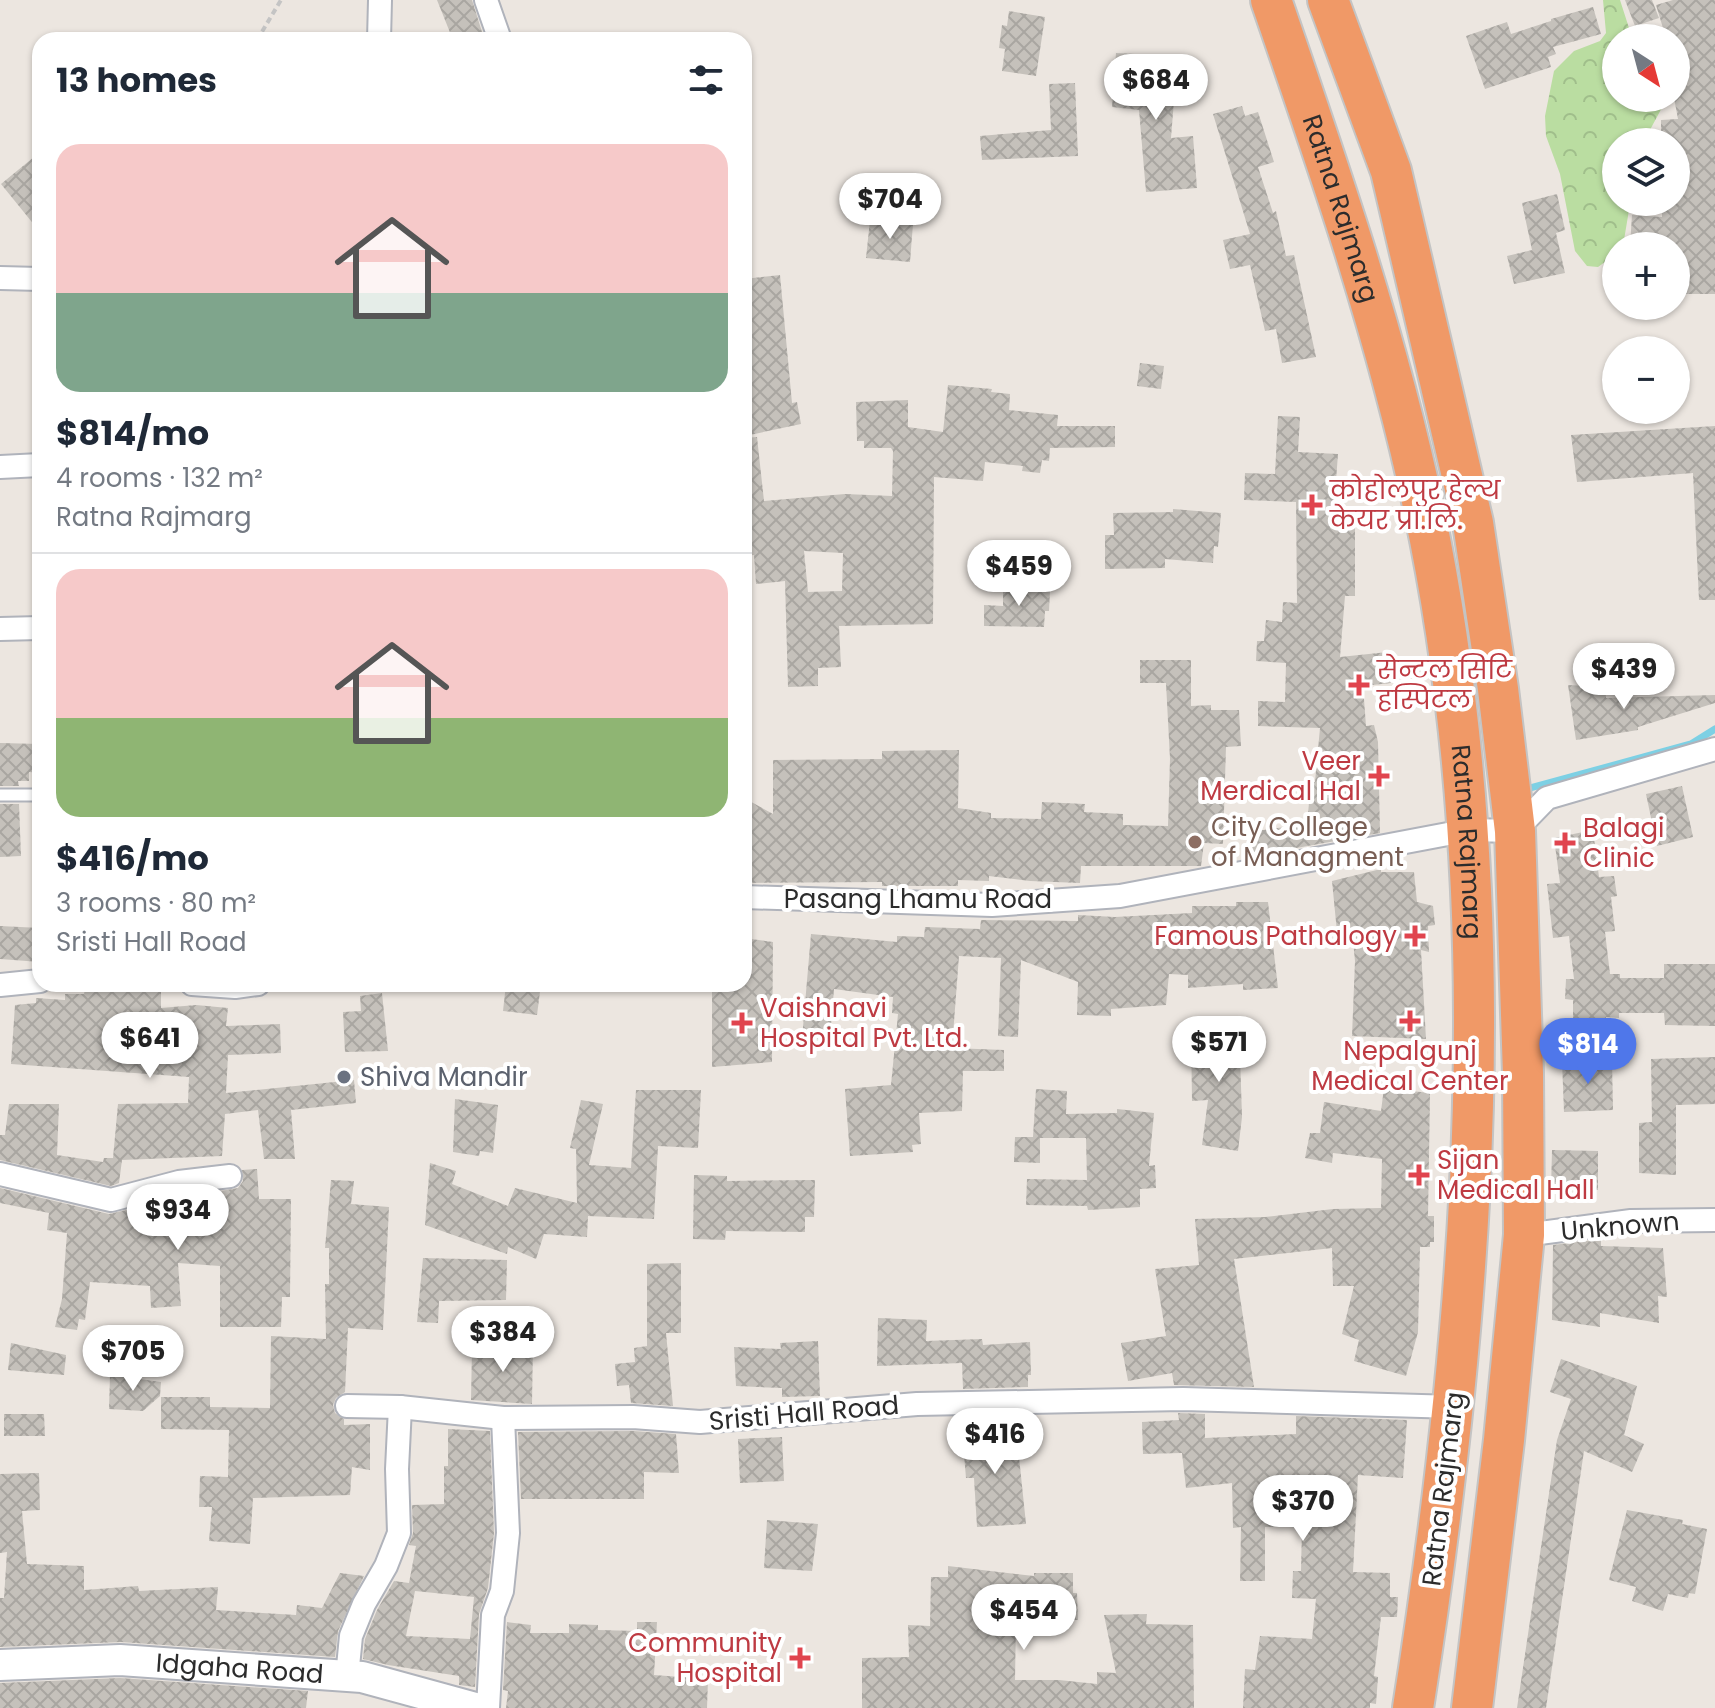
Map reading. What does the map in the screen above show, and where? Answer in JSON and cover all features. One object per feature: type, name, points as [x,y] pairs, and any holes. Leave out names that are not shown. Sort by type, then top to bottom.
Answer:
[{"type":"highway","name":"Ratna Rajmarg","points":[[1271,0],[1334,180],[1382,336],[1424,511],[1452,673],[1469,830],[1474,1025],[1468,1228],[1455,1407],[1413,1708]]},
{"type":"highway","name":"Ratna Rajmarg","points":[[1328,0],[1391,171],[1473,523],[1515,831],[1523,1074],[1524,1235],[1504,1440],[1472,1708]]},
{"type":"street","points":[[379,32],[380,0]]},
{"type":"street","points":[[486,0],[497,32]]},
{"type":"street","points":[[0,278],[32,279]]},
{"type":"street","points":[[0,467],[32,465]]},
{"type":"street","points":[[0,629],[32,628]]},
{"type":"street","points":[[1515,831],[1547,798],[1715,749]]},
{"type":"street","name":"Pasang Lhamu Road","points":[[752,897],[992,905],[1120,896],[1469,830],[1515,831]]},
{"type":"street","points":[[0,985],[32,982]]},
{"type":"street","points":[[0,1174],[111,1200],[179,1182],[230,1176]]},
{"type":"street","name":"Unknown","points":[[1524,1235],[1631,1221],[1715,1220]]},
{"type":"street","name":"Sristi Hall Road","points":[[347,1406],[400,1407],[503,1418],[633,1417],[700,1422],[917,1404],[1183,1399],[1455,1407]]},
{"type":"street","points":[[347,1677],[351,1636],[399,1533],[397,1469],[400,1407]]},
{"type":"street","points":[[488,1708],[493,1615],[502,1591],[508,1533],[503,1418]]},
{"type":"street","name":"Idgaha Road","points":[[0,1665],[120,1660],[362,1677],[475,1708]]},
{"type":"lane","points":[[0,795],[32,795]]},
{"type":"path","points":[[262,32],[281,0]]},
{"type":"green space","points":[[1603,0],[1620,0],[1628,24],[1605,24]]},
{"type":"green space","points":[[1602,38],[1602,112],[1660,112],[1651,128],[1602,128],[1602,216],[1628,216],[1625,232],[1602,232],[1602,264],[1598,267],[1587,266],[1575,251],[1560,174],[1546,136],[1545,116],[1554,71],[1574,51]]},
{"type":"building","points":[[437,0],[472,0],[482,32],[450,32]]},
{"type":"building","points":[[1625,0],[1652,0],[1659,18],[1634,24]]},
{"type":"building","points":[[1673,0],[1715,0],[1715,294],[1690,294],[1690,232],[1631,232],[1632,216],[1690,216],[1690,128],[1661,128],[1661,120],[1678,119],[1677,112],[1690,112],[1690,24],[1662,24],[1656,5]]},
{"type":"building","points":[[1593,7],[1601,34],[1553,47],[1556,54],[1548,57],[1551,67],[1485,89],[1466,36],[1507,22],[1511,34]]},
{"type":"building","points":[[1009,11],[1045,17],[1036,76],[1002,71],[1005,49],[999,48],[1002,25],[1007,26]]},
{"type":"building","points":[[1116,53],[1135,54],[1134,60],[1177,63],[1171,138],[1193,136],[1197,188],[1146,192],[1139,110],[1112,107]]},
{"type":"building","points":[[1075,83],[1078,156],[982,160],[980,136],[1051,130],[1049,84]]},
{"type":"building","points":[[1242,106],[1245,116],[1258,112],[1274,162],[1258,167],[1273,213],[1276,211],[1286,256],[1294,255],[1316,357],[1282,363],[1276,329],[1265,331],[1250,265],[1230,269],[1223,240],[1250,234],[1213,114]]},
{"type":"building","points":[[32,159],[32,222],[1,184]]},
{"type":"building","points":[[1557,194],[1565,230],[1556,233],[1565,273],[1514,284],[1507,256],[1532,250],[1522,203]]},
{"type":"building","points":[[870,220],[913,224],[910,262],[866,258]]},
{"type":"building","points":[[780,275],[792,403],[797,402],[801,424],[752,434],[752,278]]},
{"type":"building","points":[[1140,363],[1164,366],[1161,389],[1137,386]]},
{"type":"building","points":[[948,385],[992,389],[991,392],[1010,394],[1009,410],[1058,415],[1057,426],[1115,426],[1115,447],[1050,448],[1049,461],[1042,460],[1040,473],[1022,471],[1023,466],[985,462],[983,481],[934,477],[933,624],[839,626],[841,667],[818,668],[818,686],[788,687],[785,581],[756,584],[752,555],[752,437],[757,437],[764,501],[845,494],[892,496],[893,451],[891,448],[864,448],[864,441],[857,441],[856,402],[908,400],[908,427],[943,432]],"holes":[[[804,551],[843,553],[842,591],[808,592]]]},
{"type":"building","points":[[1278,416],[1300,417],[1298,452],[1338,454],[1334,507],[1355,507],[1355,596],[1345,596],[1340,657],[1388,652],[1391,683],[1363,686],[1366,726],[1374,725],[1378,742],[1380,833],[1252,856],[1249,832],[1307,824],[1320,728],[1258,726],[1258,701],[1285,702],[1286,663],[1256,661],[1257,641],[1264,641],[1266,620],[1282,622],[1283,602],[1297,603],[1296,502],[1244,500],[1245,473],[1275,474]]},
{"type":"building","points":[[1715,426],[1715,600],[1699,600],[1693,473],[1577,482],[1571,435]]},
{"type":"building","points":[[1173,509],[1221,513],[1218,547],[1214,546],[1213,563],[1165,559],[1165,568],[1105,569],[1105,535],[1114,535],[1113,513],[1173,512]]},
{"type":"building","points":[[1015,581],[1034,582],[1034,591],[1050,591],[1044,627],[984,626],[984,605],[1003,606],[1003,592],[1015,592]]},
{"type":"building","points":[[1140,660],[1191,660],[1191,706],[1211,705],[1211,710],[1239,710],[1241,746],[1226,747],[1223,844],[1204,843],[1201,866],[1081,866],[1080,883],[989,876],[989,881],[958,880],[958,886],[882,886],[882,882],[752,883],[752,802],[773,814],[773,760],[882,759],[882,751],[959,750],[958,808],[991,813],[991,818],[1041,819],[1042,802],[1085,804],[1084,812],[1123,814],[1123,825],[1168,826],[1170,759],[1166,683],[1140,683]]},
{"type":"building","points":[[1568,685],[1605,687],[1606,698],[1715,695],[1715,703],[1638,727],[1638,730],[1576,740]]},
{"type":"building","points":[[0,743],[32,744],[29,781],[18,781],[19,786],[0,786]]},
{"type":"building","points":[[1682,786],[1693,837],[1657,846],[1646,794]]},
{"type":"building","points":[[0,804],[19,804],[21,856],[0,857]]},
{"type":"building","points":[[1593,830],[1599,877],[1614,876],[1617,896],[1611,897],[1615,931],[1605,932],[1610,974],[1620,974],[1620,978],[1664,978],[1664,964],[1715,964],[1715,1026],[1665,1025],[1664,1013],[1619,1013],[1619,1018],[1606,1017],[1606,1024],[1573,1024],[1573,1000],[1565,999],[1566,979],[1574,979],[1569,936],[1553,938],[1547,884],[1560,883],[1554,838]]},
{"type":"building","points":[[1381,869],[1381,872],[1414,872],[1417,902],[1433,906],[1435,925],[1428,926],[1429,952],[1421,950],[1426,1039],[1352,1036],[1355,961],[1352,931],[1337,932],[1332,881]]},
{"type":"building","points":[[1236,902],[1268,902],[1278,988],[1243,990],[1243,984],[1188,988],[1188,975],[1169,974],[1166,1005],[1111,1009],[1111,1016],[1077,1015],[1078,982],[1021,960],[1018,1037],[998,1036],[1001,958],[959,956],[952,1048],[1004,1050],[1004,1071],[963,1071],[962,1111],[919,1113],[921,1144],[912,1145],[913,1152],[850,1156],[845,1089],[891,1085],[898,1014],[892,1013],[893,997],[834,989],[830,1038],[802,1039],[811,934],[897,942],[897,936],[924,937],[925,927],[980,929],[981,920],[1078,921],[1078,915],[1115,917],[1192,913],[1192,906],[1236,906]]},
{"type":"building","points":[[0,926],[32,928],[32,961],[0,959]]},
{"type":"building","name":"Vaishnavi Hospital Pvt. Ltd.","points":[[752,939],[773,942],[772,1062],[712,1067],[712,992],[752,992]]},
{"type":"building","points":[[161,992],[161,1008],[196,1005],[228,1008],[226,1026],[280,1024],[281,1053],[228,1055],[226,1093],[354,1080],[356,1103],[291,1110],[295,1159],[264,1159],[258,1110],[225,1114],[222,1156],[122,1160],[119,1183],[111,1186],[0,1160],[0,1135],[5,1135],[9,1104],[59,1104],[57,1155],[103,1162],[104,1158],[113,1158],[118,1104],[188,1103],[189,1077],[11,1064],[15,1005],[36,1003],[36,998],[65,1000],[65,994]]},
{"type":"building","points":[[505,992],[540,992],[537,1015],[503,1011]]},
{"type":"building","points":[[382,993],[388,1051],[345,1052],[343,1012],[361,1011],[360,996]]},
{"type":"building","points":[[1191,1031],[1245,1031],[1245,1055],[1240,1055],[1242,1117],[1238,1151],[1202,1145],[1208,1100],[1192,1101]]},
{"type":"building","points":[[1715,1057],[1715,1104],[1676,1105],[1676,1175],[1639,1173],[1639,1123],[1652,1122],[1651,1059]]},
{"type":"building","points":[[1612,1060],[1613,1110],[1564,1112],[1562,1061]]},
{"type":"building","points":[[1384,1088],[1430,1093],[1428,1216],[1434,1216],[1434,1242],[1430,1242],[1430,1247],[1420,1247],[1418,1332],[1406,1376],[1354,1361],[1359,1340],[1342,1334],[1354,1286],[1333,1286],[1332,1248],[1234,1259],[1254,1387],[1174,1385],[1172,1373],[1128,1381],[1121,1343],[1166,1336],[1155,1269],[1199,1265],[1195,1219],[1381,1208],[1382,1159],[1333,1153],[1332,1163],[1305,1158],[1310,1133],[1320,1133],[1324,1102],[1381,1111]]},
{"type":"building","points":[[1036,1089],[1067,1091],[1066,1114],[1117,1113],[1117,1109],[1154,1113],[1149,1166],[1155,1165],[1156,1188],[1140,1189],[1140,1207],[1088,1210],[1087,1206],[1026,1205],[1027,1179],[1087,1180],[1086,1138],[1040,1138],[1040,1163],[1014,1162],[1015,1137],[1033,1137]]},
{"type":"building","points":[[636,1090],[701,1090],[698,1148],[658,1146],[654,1219],[588,1216],[587,1237],[544,1234],[536,1259],[508,1247],[507,1254],[425,1225],[430,1163],[456,1171],[452,1184],[508,1206],[515,1188],[577,1203],[576,1149],[570,1148],[581,1100],[603,1104],[589,1165],[631,1168]]},
{"type":"building","points":[[455,1099],[498,1105],[493,1153],[480,1151],[479,1156],[453,1152]]},
{"type":"building","points":[[1552,1150],[1598,1151],[1598,1190],[1551,1190]]},
{"type":"building","points":[[257,1169],[259,1199],[291,1199],[290,1297],[282,1297],[281,1327],[220,1327],[220,1266],[178,1263],[181,1306],[151,1308],[150,1286],[90,1282],[85,1320],[79,1319],[77,1330],[55,1327],[62,1299],[67,1233],[47,1230],[49,1213],[0,1203],[0,1188],[109,1214],[165,1201],[166,1224],[209,1223],[208,1193],[238,1188],[243,1181],[242,1170]]},
{"type":"building","points":[[694,1175],[727,1176],[727,1181],[815,1180],[814,1217],[805,1217],[805,1232],[726,1231],[725,1240],[693,1239]]},
{"type":"building","points":[[331,1180],[354,1181],[351,1204],[389,1207],[383,1330],[348,1328],[345,1392],[336,1398],[333,1405],[335,1413],[344,1419],[344,1425],[370,1424],[370,1470],[352,1467],[350,1495],[253,1498],[250,1544],[209,1541],[212,1507],[199,1507],[200,1476],[228,1477],[229,1430],[161,1429],[161,1397],[210,1397],[210,1407],[270,1408],[271,1336],[326,1339],[325,1284],[329,1284],[329,1248],[325,1248]]},
{"type":"building","points":[[1601,1239],[1601,1246],[1663,1248],[1667,1297],[1658,1296],[1659,1323],[1600,1313],[1600,1327],[1552,1320],[1553,1245]]},
{"type":"building","points":[[423,1258],[507,1260],[506,1300],[439,1301],[438,1323],[417,1322]]},
{"type":"building","points":[[681,1263],[681,1333],[666,1333],[673,1406],[631,1403],[629,1385],[617,1386],[615,1364],[635,1362],[634,1348],[647,1346],[647,1264]]},
{"type":"building","points":[[878,1318],[927,1320],[926,1341],[982,1339],[983,1345],[1030,1342],[1031,1375],[1028,1375],[1028,1387],[963,1389],[962,1363],[877,1366]]},
{"type":"building","points":[[818,1341],[820,1396],[782,1397],[782,1388],[736,1386],[734,1347],[781,1349],[780,1343]]},
{"type":"building","points":[[11,1343],[66,1355],[64,1375],[8,1370]]},
{"type":"building","points":[[487,1345],[533,1345],[532,1404],[471,1400],[472,1348],[488,1348]]},
{"type":"building","points":[[1561,1359],[1637,1386],[1624,1435],[1644,1444],[1632,1472],[1584,1451],[1546,1708],[1517,1708],[1557,1440],[1571,1399],[1550,1392]]},
{"type":"building","points":[[110,1375],[161,1382],[160,1396],[143,1411],[109,1409]]},
{"type":"building","points":[[1178,1413],[1205,1414],[1205,1438],[1296,1434],[1296,1416],[1407,1420],[1403,1478],[1358,1475],[1353,1572],[1390,1573],[1390,1597],[1398,1597],[1397,1617],[1381,1617],[1374,1676],[1378,1677],[1376,1704],[1370,1703],[1370,1708],[1243,1708],[1245,1669],[1255,1670],[1260,1636],[1312,1639],[1316,1599],[1292,1598],[1293,1571],[1301,1571],[1302,1526],[1265,1527],[1265,1581],[1240,1581],[1241,1527],[1233,1528],[1232,1483],[1186,1488],[1182,1453],[1143,1454],[1142,1422],[1179,1420]]},
{"type":"building","points":[[4,1414],[44,1414],[45,1436],[4,1436]]},
{"type":"building","points":[[1016,1428],[1026,1524],[977,1527],[974,1478],[966,1478],[962,1431]]},
{"type":"building","points":[[448,1429],[490,1431],[494,1533],[488,1588],[479,1614],[475,1687],[459,1685],[459,1676],[363,1659],[365,1639],[394,1581],[409,1583],[416,1546],[409,1545],[413,1533],[412,1505],[444,1504],[444,1466],[448,1466]],"holes":[[[415,1591],[474,1597],[470,1639],[406,1636]]]},
{"type":"building","points":[[633,1431],[676,1434],[679,1473],[644,1472],[644,1499],[521,1499],[518,1432]]},
{"type":"building","points":[[782,1437],[784,1481],[740,1483],[738,1439]]},
{"type":"building","points":[[39,1473],[40,1510],[22,1511],[27,1564],[84,1566],[84,1590],[138,1586],[139,1591],[218,1587],[216,1610],[296,1615],[297,1605],[322,1608],[340,1573],[364,1576],[338,1631],[335,1657],[121,1642],[0,1647],[0,1598],[4,1598],[7,1552],[0,1553],[0,1474]]},
{"type":"building","points":[[1627,1510],[1683,1520],[1682,1524],[1707,1529],[1695,1594],[1689,1593],[1688,1598],[1668,1594],[1663,1611],[1632,1601],[1636,1587],[1609,1580]]},
{"type":"building","points":[[767,1520],[818,1524],[812,1571],[764,1568]]},
{"type":"building","points":[[948,1566],[1034,1576],[1034,1573],[1073,1573],[1078,1620],[1016,1621],[1015,1680],[1097,1684],[1097,1672],[1116,1673],[1104,1615],[1147,1614],[1146,1624],[1193,1625],[1194,1708],[862,1708],[862,1658],[909,1657],[908,1625],[930,1626],[931,1577],[948,1577]]},
{"type":"building","points":[[507,1622],[531,1625],[530,1633],[569,1633],[569,1624],[598,1625],[598,1630],[637,1631],[637,1622],[657,1622],[654,1675],[708,1679],[707,1708],[506,1708],[508,1691],[503,1690]]},
{"type":"building","points":[[120,1678],[308,1691],[306,1708],[0,1708],[0,1683]]},
{"type":"waterway","points":[[1523,790],[1691,744],[1715,729]]},
{"type":"place","name":"काेहाेलपुर हेल्थ केयर प्रा.लि.","points":[[1312,505]]},
{"type":"place","name":"सेन्टल सिटि हस्पिटल","points":[[1359,685]]},
{"type":"place","name":"Veer Merdical Hal","points":[[1379,776]]},
{"type":"place","name":"City College of Managment","points":[[1195,842]]},
{"type":"place","name":"Balagi Clinic","points":[[1565,843]]},
{"type":"place","name":"Famous Pathalogy","points":[[1415,936]]},
{"type":"place","name":"Nepalgunj Medical Center","points":[[1410,1021]]},
{"type":"place","name":"Vaishnavi Hospital Pvt. Ltd.","points":[[742,1023]]},
{"type":"place","name":"Shiva Mandir","points":[[344,1077]]},
{"type":"place","name":"Sijan Medical Hall","points":[[1419,1175]]},
{"type":"place","name":"Community Hospital","points":[[800,1658]]}]
